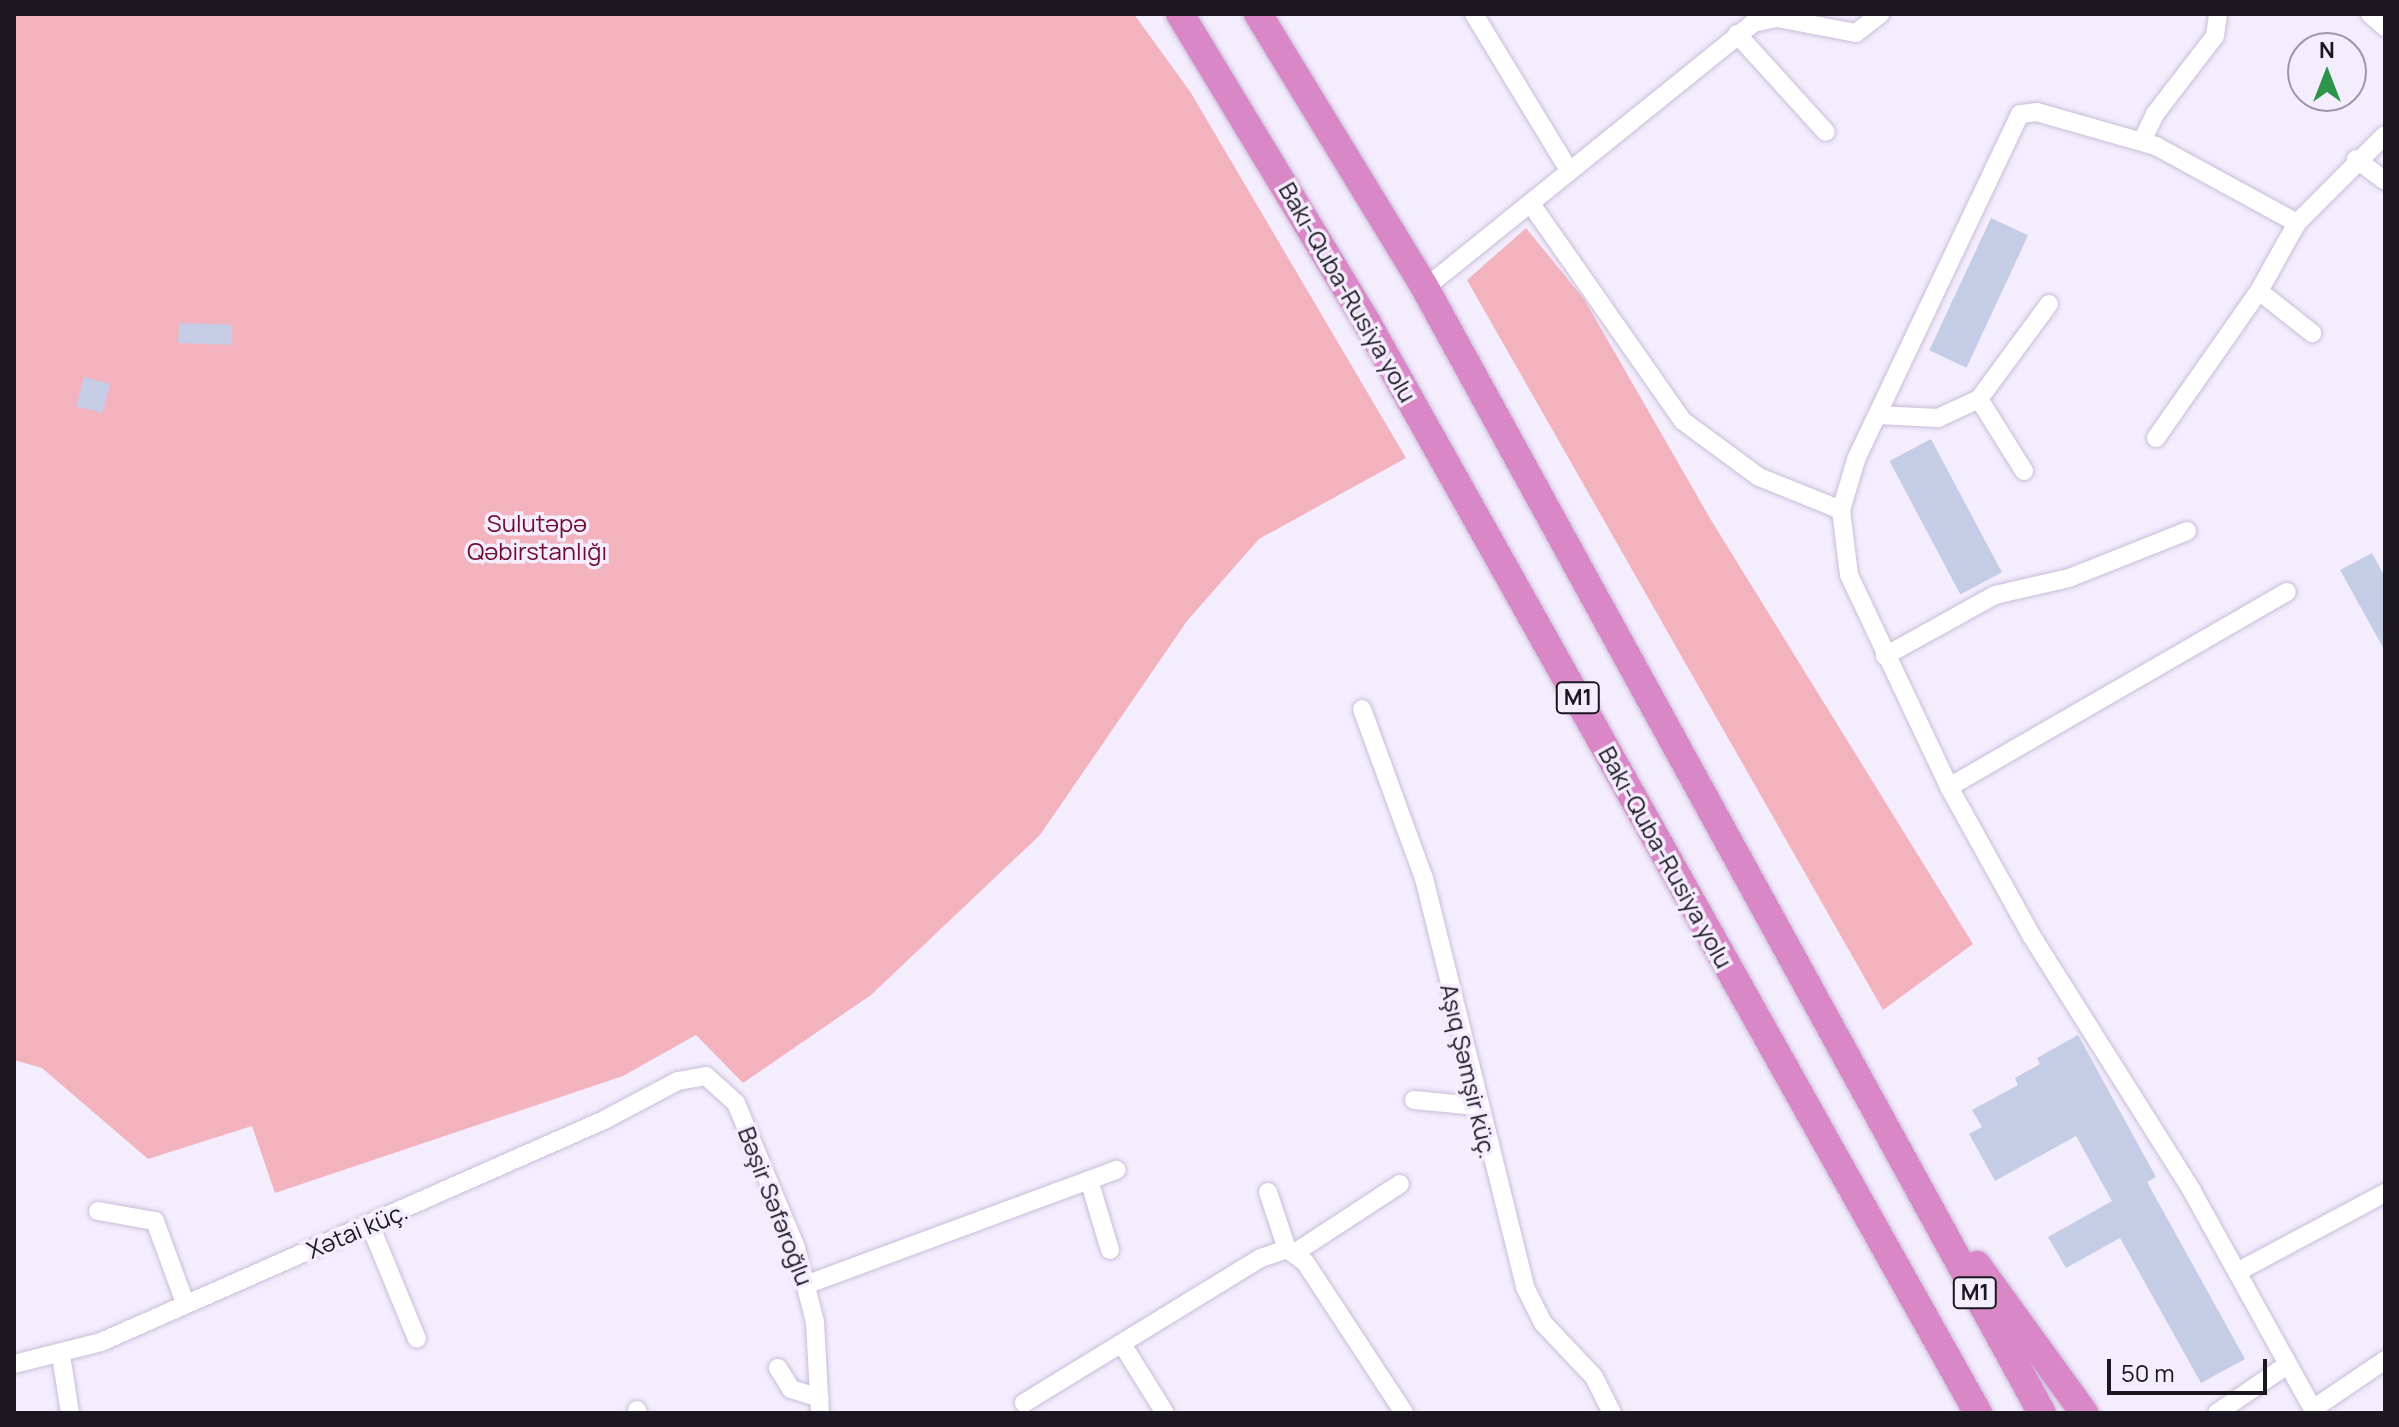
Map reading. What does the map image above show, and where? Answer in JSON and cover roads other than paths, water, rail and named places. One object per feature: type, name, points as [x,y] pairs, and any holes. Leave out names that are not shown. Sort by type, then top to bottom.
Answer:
[{"type":"highway","name":"Bakı-Quba-Rusiya yolu","points":[[1180,14],[1366,321],[1972,1405]]},
{"type":"highway","name":"M1","points":[[1258,14],[1425,288],[2042,1413]]},
{"type":"highway","points":[[1909,1172],[2084,1413]]},
{"type":"street","points":[[1474,14],[1569,170]]},
{"type":"street","points":[[1425,288],[1737,34],[1777,18],[1856,33],[1880,14]]},
{"type":"street","points":[[2142,141],[2155,114],[2215,36],[2218,14]]},
{"type":"street","points":[[2370,14],[2385,27]]},
{"type":"street","points":[[1737,34],[1826,132]]},
{"type":"street","points":[[2297,223],[2142,141],[2037,112],[2012,121],[1878,415],[1841,510],[1849,575],[1949,787],[2031,935],[2139,1103],[2314,1411],[2385,1360]]},
{"type":"street","points":[[2156,438],[2259,291],[2297,223],[2356,159],[2385,135]]},
{"type":"street","points":[[2356,159],[2385,181]]},
{"type":"street","points":[[1531,204],[1683,421],[1759,477],[1841,510]]},
{"type":"street","points":[[2259,291],[2312,333]]},
{"type":"street","points":[[1878,415],[1938,418],[1979,399],[2049,304]]},
{"type":"street","points":[[1979,399],[2024,471]]},
{"type":"street","points":[[1885,656],[1995,595],[2069,578],[2187,531]]},
{"type":"street","points":[[1949,787],[2287,592]]},
{"type":"street","name":"Aşıq Şəmşir küç.","points":[[1362,709],[1424,878],[1477,1106],[1533,1309],[1594,1377],[1612,1413]]},
{"type":"street","name":"Xətai küç.","points":[[14,1364],[61,1355],[370,1225],[692,1076]]},
{"type":"street","name":"Bəşir Səfəroğlu","points":[[692,1076],[715,1078],[736,1103],[808,1284],[820,1406]]},
{"type":"street","points":[[1414,1100],[1477,1106]]},
{"type":"street","points":[[808,1284],[1117,1170]]},
{"type":"street","points":[[1089,1180],[1110,1250]]},
{"type":"street","points":[[1024,1403],[1261,1258],[1291,1251],[1400,1184]]},
{"type":"street","points":[[1268,1192],[1291,1251],[1404,1413]]},
{"type":"street","points":[[2237,1272],[2385,1193]]},
{"type":"street","points":[[98,1211],[155,1221],[185,1303]]},
{"type":"street","points":[[370,1225],[417,1339]]},
{"type":"street","points":[[1122,1344],[1165,1413]]},
{"type":"street","points":[[61,1355],[70,1413]]},
{"type":"street","points":[[2217,1413],[2287,1365]]},
{"type":"street","points":[[778,1368],[791,1389],[820,1406]]},
{"type":"park label","name":"Sulutəpə Qəbirstanlığı","points":[[537,537]]}]
